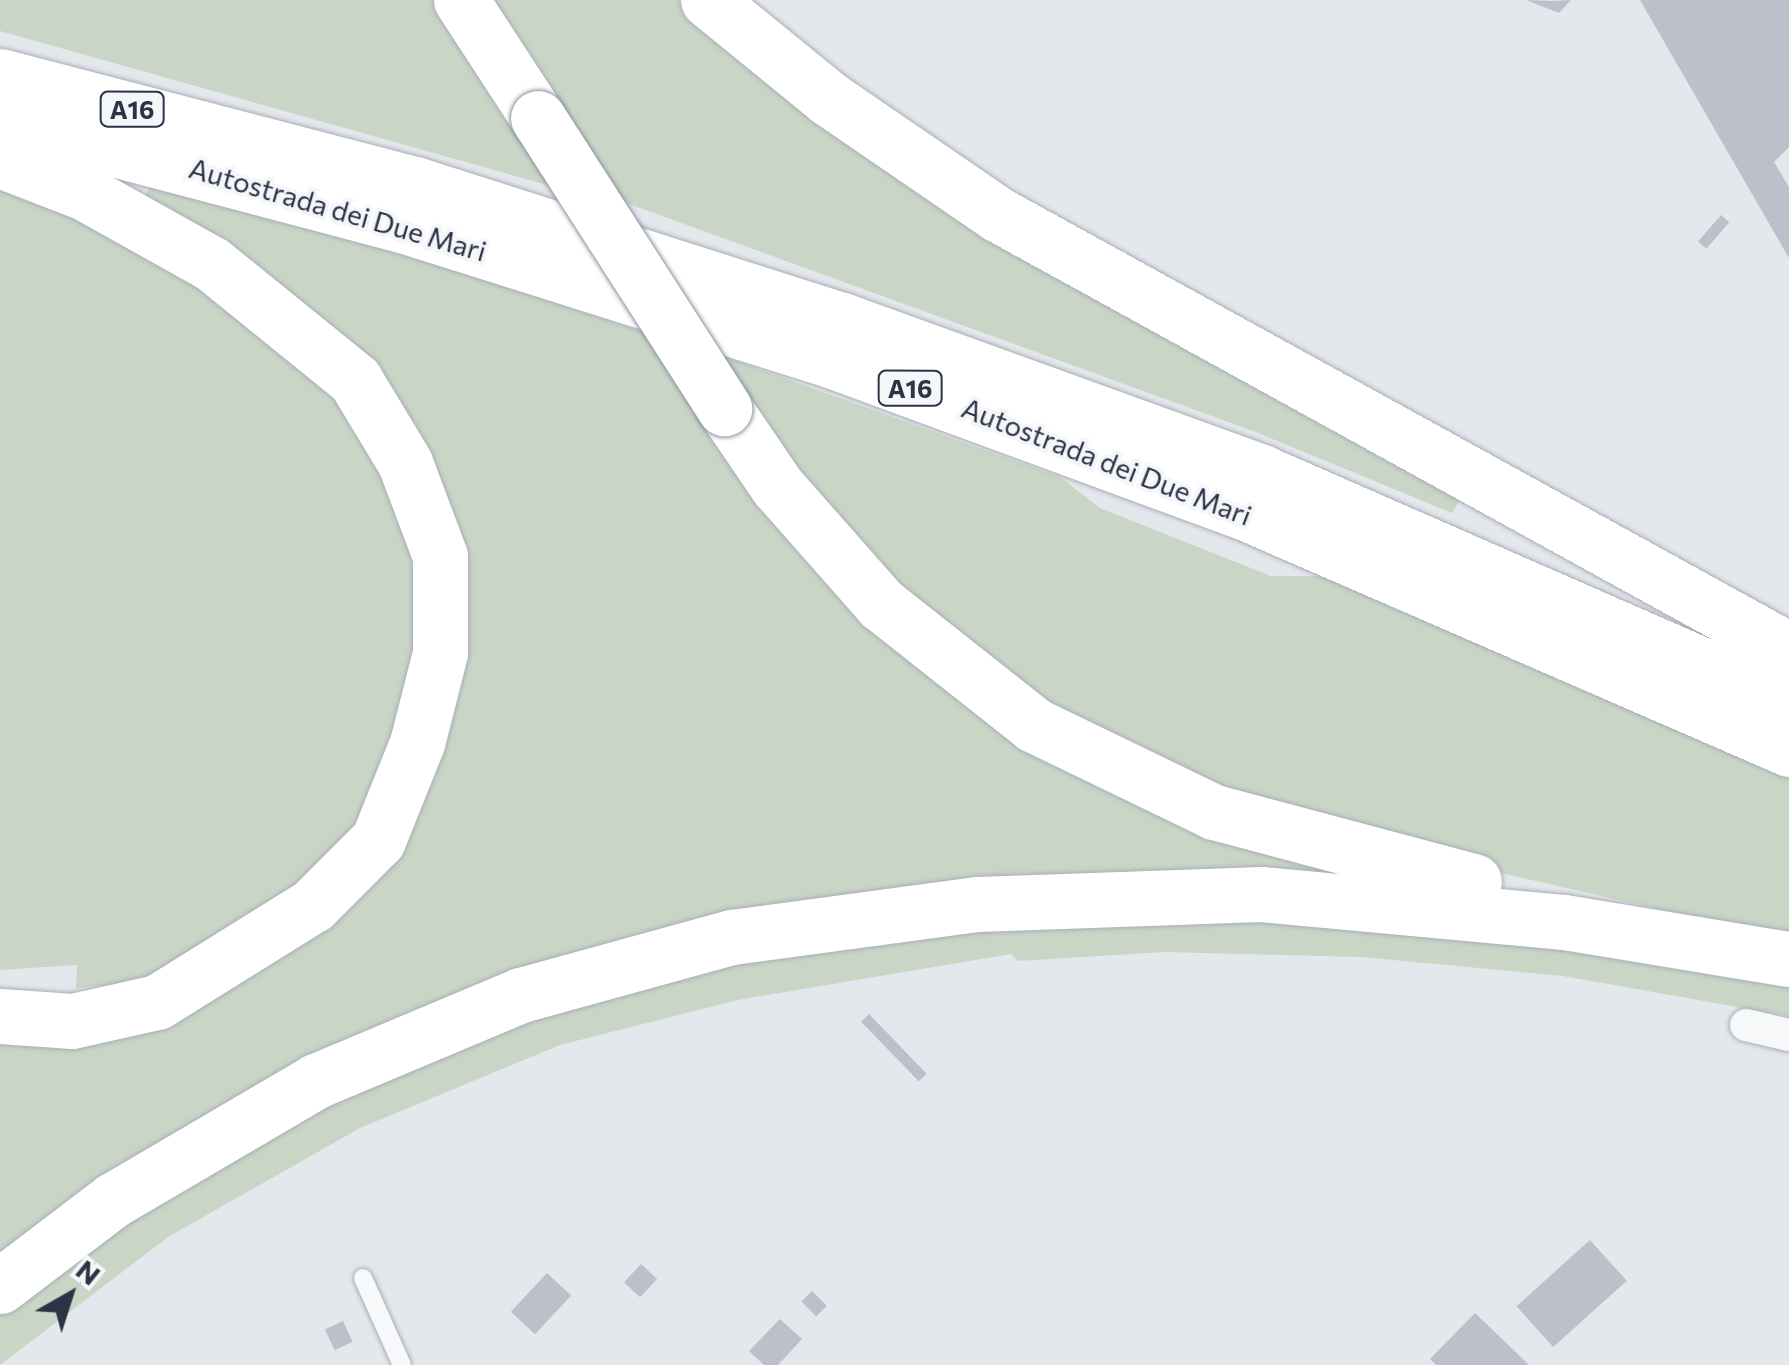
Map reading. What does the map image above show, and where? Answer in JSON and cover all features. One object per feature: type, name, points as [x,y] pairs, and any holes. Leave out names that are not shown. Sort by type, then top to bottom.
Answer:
[{"type":"highway","points":[[462,0],[777,486],[882,604],[981,689],[1088,756],[1275,832],[1789,959]]},
{"type":"highway","points":[[708,0],[828,98],[1075,262],[1789,650]]},
{"type":"highway","points":[[0,62],[264,142]]},
{"type":"highway","name":"Autostrada dei Due Mari","points":[[0,76],[264,142],[628,250],[1053,394],[1466,558],[1789,702]]},
{"type":"highway","name":"Autostrada dei Due Mari","points":[[0,118],[402,225],[848,366],[1246,513],[1789,749]]},
{"type":"highway","points":[[0,160],[84,192],[212,264],[355,380],[405,463],[440,556],[440,654],[417,743],[378,840],[313,905],[157,1002],[72,1020],[0,1016]]},
{"type":"highway","points":[[0,1286],[112,1200],[316,1081],[521,995],[732,937],[977,904],[1260,894],[1566,922],[1789,959]]},
{"type":"street","points":[[1746,1026],[1789,1035]]},
{"type":"lane","points":[[363,1278],[402,1365]]},
{"type":"green space","points":[[0,0],[435,0],[554,187],[0,31]]},
{"type":"green space","points":[[478,0],[684,0],[1464,493],[1452,513],[1253,431],[610,197]]},
{"type":"green space","points":[[0,170],[302,344],[406,505],[425,624],[377,797],[312,880],[166,971],[117,984],[76,988],[77,965],[0,970]]},
{"type":"green space","points":[[151,184],[475,276],[649,334],[744,476],[1199,828],[1338,876],[607,949],[0,1265],[0,1022],[74,1024],[389,831],[436,493],[144,199]]},
{"type":"green space","points":[[711,352],[1060,477],[1100,508],[1271,576],[1335,576],[1789,778],[1789,939],[1335,835],[1097,741],[874,570]]},
{"type":"green space","points":[[1257,911],[1789,974],[1789,1016],[1563,976],[1362,957],[1164,952],[1018,961],[1011,954],[738,1000],[560,1045],[360,1128],[168,1237],[0,1365],[0,1303],[377,1067],[760,944]]},
{"type":"building","points":[[1526,0],[1553,1],[1571,0],[1559,13]]},
{"type":"building","points":[[1640,0],[1789,0],[1789,147],[1774,162],[1789,187],[1789,258]]},
{"type":"building","points":[[1721,215],[1729,222],[1706,249],[1698,241]]},
{"type":"building","points":[[869,1014],[927,1074],[919,1081],[861,1022]]},
{"type":"building","points":[[1590,1240],[1627,1281],[1553,1347],[1516,1306]]},
{"type":"building","points":[[641,1264],[657,1279],[640,1297],[624,1282]]},
{"type":"building","points":[[547,1273],[571,1296],[535,1334],[511,1312]]},
{"type":"building","points":[[812,1291],[827,1306],[816,1316],[801,1302]]},
{"type":"building","points":[[1475,1313],[1529,1365],[1436,1365],[1430,1359]]},
{"type":"building","points":[[780,1319],[802,1339],[778,1365],[764,1365],[749,1351]]},
{"type":"building","points":[[343,1321],[353,1342],[335,1350],[325,1329]]}]
